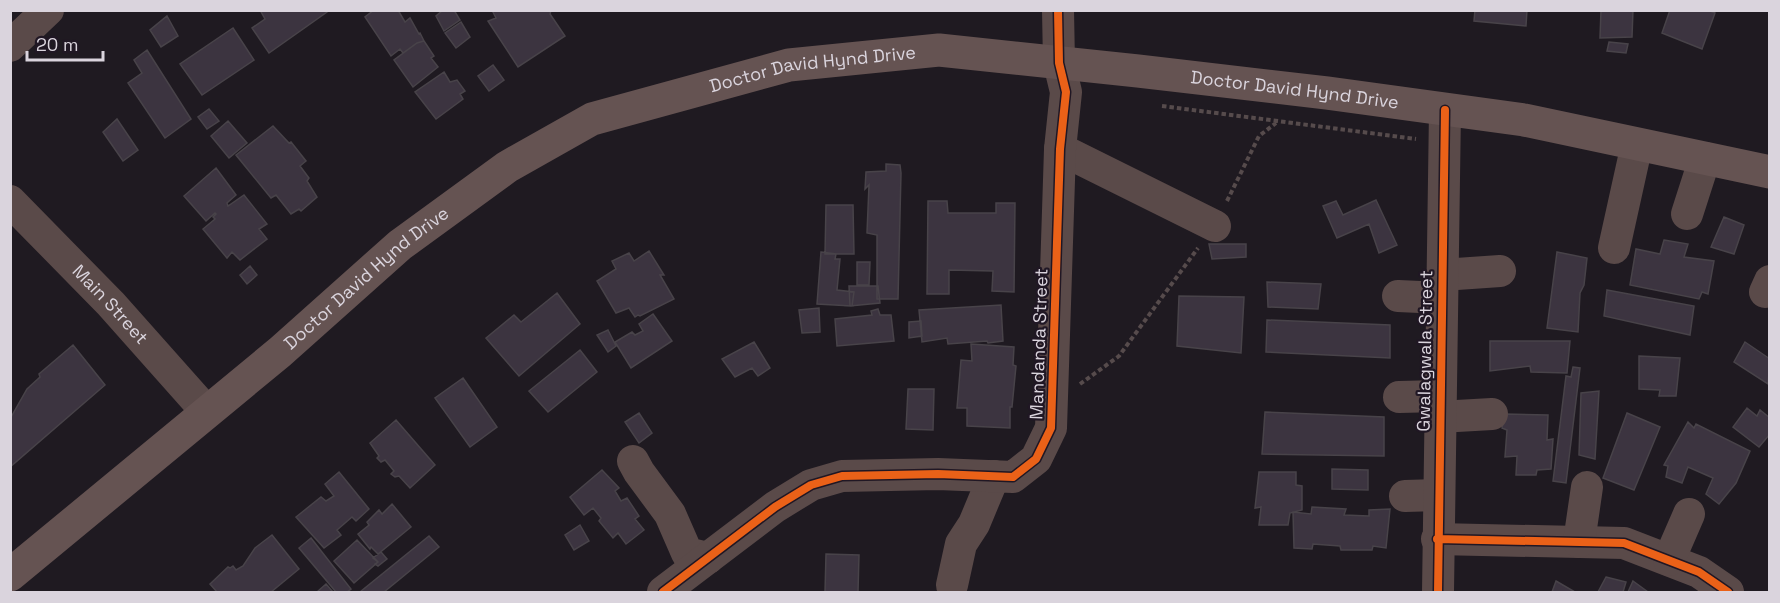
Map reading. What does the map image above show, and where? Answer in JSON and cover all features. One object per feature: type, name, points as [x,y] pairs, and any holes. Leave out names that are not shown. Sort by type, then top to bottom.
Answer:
[{"type":"main road","name":"Doctor David Hynd Drive","points":[[10,575],[280,352],[400,244],[507,167],[591,120],[789,65],[939,50],[1059,63],[1316,92],[1444,122],[1524,120],[1770,172]]},
{"type":"street","points":[[10,46],[48,10]]},
{"type":"street","name":"Mandanda Street","points":[[663,592],[775,507],[811,485],[842,476],[938,474],[1013,477],[1036,459],[1051,428],[1060,150],[1066,92],[1059,63],[1058,10]]},
{"type":"street","name":"Gwalagwala Street","points":[[1438,592],[1444,122]]},
{"type":"street","points":[[1614,248],[1637,144]]},
{"type":"street","points":[[1060,150],[1215,226]]},
{"type":"street","points":[[1687,214],[1705,158]]},
{"type":"street","name":"Main Street","points":[[10,201],[111,304],[207,412]]},
{"type":"street","points":[[1398,296],[1500,271]]},
{"type":"street","points":[[1399,397],[1492,414]]},
{"type":"street","points":[[633,461],[670,514],[687,553],[708,558]]},
{"type":"street","points":[[952,585],[961,544],[974,524],[994,476]]},
{"type":"street","points":[[1579,542],[1587,487]]},
{"type":"street","points":[[1405,496],[1438,495]]},
{"type":"street","points":[[1669,560],[1689,514]]},
{"type":"street","points":[[1437,539],[1624,543],[1699,572],[1728,592]]},
{"type":"path","points":[[1160,105],[1424,140],[1444,122]]},
{"type":"path","points":[[1051,405],[1119,356],[1215,226],[1258,136],[1277,122]]},
{"type":"building","points":[[260,10],[326,10],[327,12],[269,53],[252,28],[265,19]]},
{"type":"building","points":[[374,10],[398,10],[405,22],[410,18],[424,41],[403,53],[400,49],[391,56],[365,17]]},
{"type":"building","points":[[443,10],[454,10],[460,20],[444,31],[436,16]]},
{"type":"building","points":[[492,10],[551,10],[550,14],[565,36],[518,67],[488,21],[496,18]]},
{"type":"building","points":[[1475,10],[1527,10],[1526,26],[1474,21]]},
{"type":"building","points":[[1601,10],[1633,10],[1632,37],[1600,38]]},
{"type":"building","points":[[1670,10],[1708,10],[1715,13],[1702,49],[1662,33]]},
{"type":"building","points":[[167,16],[178,36],[161,47],[150,30]]},
{"type":"building","points":[[461,22],[470,37],[456,48],[445,33]]},
{"type":"building","points":[[233,28],[254,60],[202,95],[180,64]]},
{"type":"building","points":[[424,41],[434,56],[431,58],[438,67],[413,87],[394,60],[417,43]]},
{"type":"building","points":[[1609,42],[1628,44],[1626,53],[1607,51]]},
{"type":"building","points":[[147,50],[191,119],[165,138],[128,83],[142,73],[134,60]]},
{"type":"building","points":[[493,65],[504,80],[489,91],[478,76]]},
{"type":"building","points":[[444,72],[450,82],[457,80],[465,91],[460,94],[463,99],[436,119],[415,92]]},
{"type":"building","points":[[209,109],[219,121],[207,129],[198,117]]},
{"type":"building","points":[[117,119],[138,150],[123,161],[103,132]]},
{"type":"building","points":[[228,121],[247,143],[229,158],[211,136]]},
{"type":"building","points":[[273,126],[289,143],[291,142],[306,161],[300,166],[309,178],[307,181],[317,197],[301,211],[299,209],[291,214],[276,195],[271,198],[236,155]]},
{"type":"building","points":[[886,164],[900,165],[901,173],[898,299],[877,299],[877,235],[867,233],[869,185],[865,189],[866,172],[886,171]]},
{"type":"building","points":[[216,168],[236,195],[227,203],[228,206],[244,195],[267,224],[259,229],[267,239],[240,260],[232,252],[227,258],[203,229],[215,219],[213,217],[216,214],[206,221],[184,196]]},
{"type":"building","points":[[1376,200],[1397,245],[1379,253],[1369,224],[1337,238],[1323,206],[1336,201],[1343,215]]},
{"type":"building","points":[[928,201],[947,201],[948,213],[996,213],[996,203],[1015,203],[1014,292],[992,291],[993,271],[949,270],[949,294],[927,294]]},
{"type":"building","points":[[826,205],[853,205],[854,254],[825,254]]},
{"type":"building","points":[[1724,217],[1744,225],[1734,254],[1711,247]]},
{"type":"building","points":[[1664,240],[1688,244],[1684,257],[1714,261],[1708,294],[1702,292],[1699,299],[1630,285],[1636,249],[1660,254]]},
{"type":"building","points":[[1209,244],[1246,244],[1246,257],[1212,259]]},
{"type":"building","points":[[649,251],[664,275],[660,275],[674,299],[640,316],[635,317],[629,308],[616,313],[597,281],[616,269],[612,261],[629,253],[634,261]]},
{"type":"building","points":[[821,252],[836,254],[835,259],[840,259],[837,290],[854,292],[852,306],[817,304]]},
{"type":"building","points":[[1557,252],[1587,258],[1584,285],[1580,293],[1578,332],[1547,328]]},
{"type":"building","points":[[857,262],[870,262],[869,285],[857,285]]},
{"type":"building","points":[[250,266],[257,275],[247,284],[240,275]]},
{"type":"building","points":[[1267,282],[1321,284],[1318,309],[1268,307]]},
{"type":"building","points":[[849,286],[878,286],[880,303],[850,306]]},
{"type":"building","points":[[1607,290],[1694,306],[1690,335],[1604,316]]},
{"type":"building","points":[[557,293],[580,324],[519,376],[486,338],[514,315],[521,322]]},
{"type":"building","points":[[1179,296],[1244,297],[1241,353],[1177,346]]},
{"type":"building","points":[[1001,305],[1003,341],[948,344],[947,338],[922,342],[919,310]]},
{"type":"building","points":[[819,308],[820,332],[802,333],[799,310]]},
{"type":"building","points":[[878,309],[880,315],[891,315],[894,341],[837,346],[835,319],[872,315],[871,311]]},
{"type":"building","points":[[653,314],[672,341],[631,368],[615,342],[632,332],[635,335],[643,331],[639,324]]},
{"type":"building","points":[[1267,320],[1390,325],[1390,358],[1266,352]]},
{"type":"building","points":[[921,321],[922,336],[909,338],[909,322]]},
{"type":"building","points":[[608,330],[616,346],[608,352],[597,335]]},
{"type":"building","points":[[1490,341],[1570,341],[1567,373],[1531,372],[1530,366],[1490,371]]},
{"type":"building","points":[[754,342],[770,368],[758,376],[752,368],[735,377],[722,359]]},
{"type":"building","points":[[1745,342],[1770,359],[1768,384],[1734,362]]},
{"type":"building","points":[[971,344],[1014,347],[1013,365],[1016,366],[1012,407],[1010,407],[1010,428],[967,426],[967,408],[957,408],[961,360],[972,361]]},
{"type":"building","points":[[73,345],[105,385],[10,467],[10,419],[27,389],[40,377],[39,374]]},
{"type":"building","points":[[580,350],[597,372],[548,412],[529,391]]},
{"type":"building","points":[[1639,356],[1680,358],[1676,396],[1659,396],[1660,390],[1639,389]]},
{"type":"building","points":[[1573,367],[1580,368],[1566,483],[1553,481],[1566,376],[1571,377]]},
{"type":"building","points":[[463,378],[497,427],[470,447],[435,398]]},
{"type":"building","points":[[908,389],[934,389],[933,430],[906,429]]},
{"type":"building","points":[[1599,391],[1595,459],[1579,455],[1581,393]]},
{"type":"building","points":[[1747,408],[1757,416],[1760,410],[1770,418],[1770,434],[1759,447],[1733,427]]},
{"type":"building","points":[[1265,412],[1384,417],[1384,456],[1262,454]]},
{"type":"building","points":[[639,413],[652,433],[639,443],[625,422]]},
{"type":"building","points":[[1627,413],[1660,427],[1634,490],[1603,478]]},
{"type":"building","points":[[1505,414],[1548,415],[1547,440],[1553,439],[1551,469],[1537,470],[1536,475],[1516,475],[1517,456],[1505,457],[1507,430],[1502,428]]},
{"type":"building","points":[[396,420],[435,465],[410,488],[399,476],[395,477],[391,474],[394,471],[385,460],[381,462],[377,458],[379,456],[370,443]]},
{"type":"building","points":[[1688,422],[1694,428],[1696,424],[1750,451],[1736,483],[1719,504],[1706,494],[1713,478],[1688,467],[1682,483],[1666,477],[1668,466],[1664,465]]},
{"type":"building","points":[[1332,469],[1368,470],[1368,490],[1332,489]]},
{"type":"building","points":[[602,470],[619,488],[615,491],[621,501],[627,498],[639,516],[635,519],[644,530],[626,544],[618,533],[613,538],[599,521],[601,518],[593,508],[584,515],[570,497]]},
{"type":"building","points":[[339,472],[369,509],[356,521],[352,517],[337,530],[341,535],[324,548],[296,517],[321,497],[326,501],[334,496],[325,484]]},
{"type":"building","points":[[1259,472],[1296,472],[1296,485],[1302,486],[1302,510],[1290,513],[1288,525],[1259,525],[1261,507],[1255,508]]},
{"type":"building","points":[[392,504],[411,527],[378,554],[371,547],[370,549],[358,534],[369,525],[367,522],[379,510],[382,514]]},
{"type":"building","points":[[1312,507],[1346,509],[1344,515],[1369,516],[1369,510],[1390,509],[1386,548],[1373,546],[1372,550],[1341,550],[1340,546],[1313,544],[1312,549],[1294,548],[1293,512],[1311,514]]},
{"type":"building","points":[[580,525],[589,541],[574,550],[565,535]]},
{"type":"building","points":[[272,535],[299,569],[271,592],[217,592],[210,584],[228,567],[233,566],[236,570],[243,566],[255,548]]},
{"type":"building","points":[[429,536],[439,547],[384,592],[360,592]]},
{"type":"building","points":[[311,538],[351,589],[347,592],[336,592],[299,548]]},
{"type":"building","points":[[357,540],[378,562],[354,583],[334,561]]},
{"type":"building","points":[[381,552],[387,559],[378,566],[375,564],[378,562],[373,558]]},
{"type":"building","points":[[826,554],[859,555],[858,592],[825,592]]},
{"type":"building","points":[[1606,577],[1626,582],[1623,592],[1598,592]]},
{"type":"building","points":[[1556,581],[1575,592],[1552,592]]},
{"type":"building","points":[[1633,581],[1648,592],[1628,592]]},
{"type":"building","points":[[326,584],[333,592],[317,592]]},
{"type":"cycle path","points":[[663,592],[775,507],[811,485],[842,476],[938,474],[1013,477],[1036,459],[1051,428],[1060,149],[1066,92],[1059,63],[1058,10]]},
{"type":"cycle path","points":[[1438,592],[1445,110]]},
{"type":"cycle path","points":[[1437,539],[1624,543],[1699,572],[1728,592]]}]
